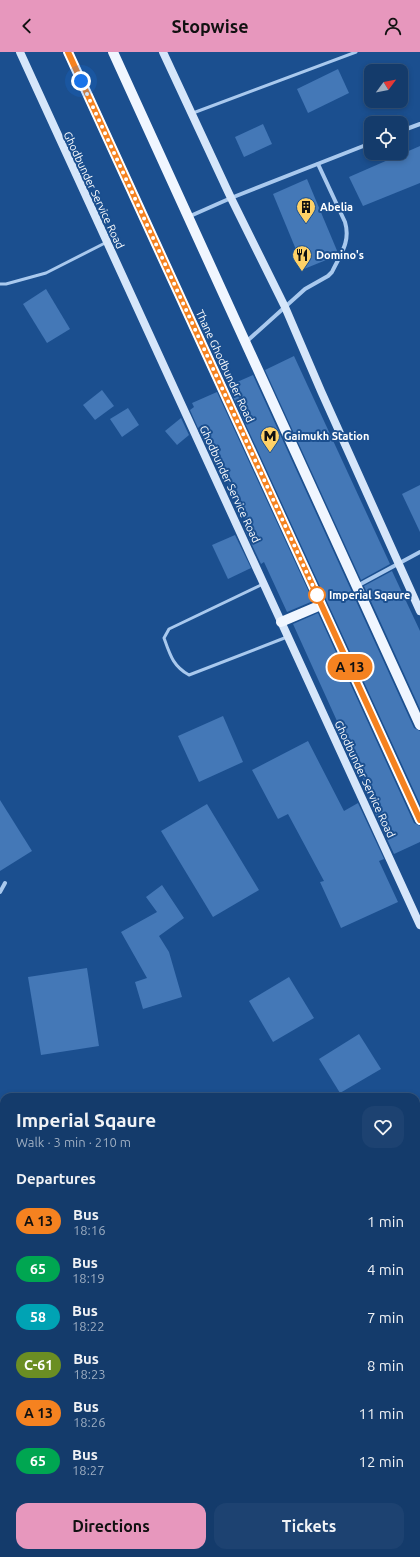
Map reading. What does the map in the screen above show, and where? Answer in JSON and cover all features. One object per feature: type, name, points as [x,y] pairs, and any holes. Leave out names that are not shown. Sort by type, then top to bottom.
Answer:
[{"type":"main road","name":"Thane Ghodbunder Road","points":[[68,52],[420,820]]},
{"type":"main road","points":[[113,52],[420,725]]},
{"type":"main road","points":[[281,622],[321,605]]},
{"type":"street","name":"Ghodbunder Service Road","points":[[20,52],[420,925]]},
{"type":"street","points":[[163,52],[231,198],[285,307],[420,611]]},
{"type":"street","points":[[408,128],[420,124]]},
{"type":"street","points":[[188,217],[231,198],[364,146]]},
{"type":"street","points":[[245,342],[305,288],[328,276],[332,272],[347,240],[348,232],[345,222],[318,164]]},
{"type":"street","points":[[356,586],[420,552]]},
{"type":"street","points":[[0,892],[5,883]]},
{"type":"lane","points":[[192,114],[356,52]]},
{"type":"lane","points":[[0,284],[6,284],[46,273],[106,242]]},
{"type":"lane","points":[[263,584],[169,629],[164,638],[170,656],[179,670],[189,675],[287,636]]},
{"type":"building","points":[[338,69],[349,93],[308,113],[297,89]]},
{"type":"building","points":[[263,124],[272,144],[244,157],[235,137]]},
{"type":"building","points":[[420,146],[420,183],[363,206],[349,177],[388,160],[408,160],[408,151]]},
{"type":"building","name":"Abelia","points":[[307,179],[338,253],[336,256],[304,269],[273,194]]},
{"type":"building","points":[[46,289],[70,329],[47,343],[23,304]]},
{"type":"building","points":[[294,356],[390,564],[361,580],[265,370]]},
{"type":"building","points":[[253,375],[414,728],[420,731],[420,804],[228,386]]},
{"type":"building","points":[[102,390],[114,406],[95,420],[83,405]]},
{"type":"building","points":[[217,392],[313,601],[287,612],[264,562],[261,564],[245,530],[249,528],[202,425],[198,428],[190,410],[194,407],[192,403]]},
{"type":"building","points":[[128,408],[139,425],[122,437],[110,419]]},
{"type":"building","points":[[181,418],[189,435],[177,445],[165,431]]},
{"type":"building","points":[[420,485],[420,532],[402,494]]},
{"type":"building","points":[[235,535],[251,568],[228,579],[212,545]]},
{"type":"building","points":[[392,571],[420,631],[420,709],[364,586]]},
{"type":"building","points":[[318,613],[414,823],[420,826],[420,842],[394,854],[368,798],[371,796],[293,624]]},
{"type":"building","points":[[223,716],[243,762],[199,782],[178,736]]},
{"type":"building","points":[[308,741],[344,811],[358,803],[384,859],[379,861],[398,902],[341,928],[320,882],[324,881],[288,814],[278,819],[252,770]]},
{"type":"building","points":[[0,800],[32,851],[0,871]]},
{"type":"building","points":[[207,804],[259,890],[213,917],[161,831]]},
{"type":"building","points":[[162,885],[184,918],[159,936],[169,952],[182,997],[143,1009],[135,982],[147,978],[121,932],[157,912],[146,897]]},
{"type":"building","points":[[87,968],[99,1046],[41,1055],[28,977]]},
{"type":"building","points":[[289,977],[314,1018],[273,1042],[249,1001]]},
{"type":"building","points":[[359,1034],[381,1069],[340,1093],[319,1059]]},
{"type":"bus line","points":[[68,52],[420,820]]},
{"type":"place","name":"Abelia","points":[[306,224]]},
{"type":"place","name":"Domino's","points":[[302,272]]},
{"type":"place","name":"Gaimukh Station","points":[[270,453]]},
{"type":"place","name":"Imperial Sqaure","points":[[317,595]]},
{"type":"route","points":[[81,81],[317,595]]}]
